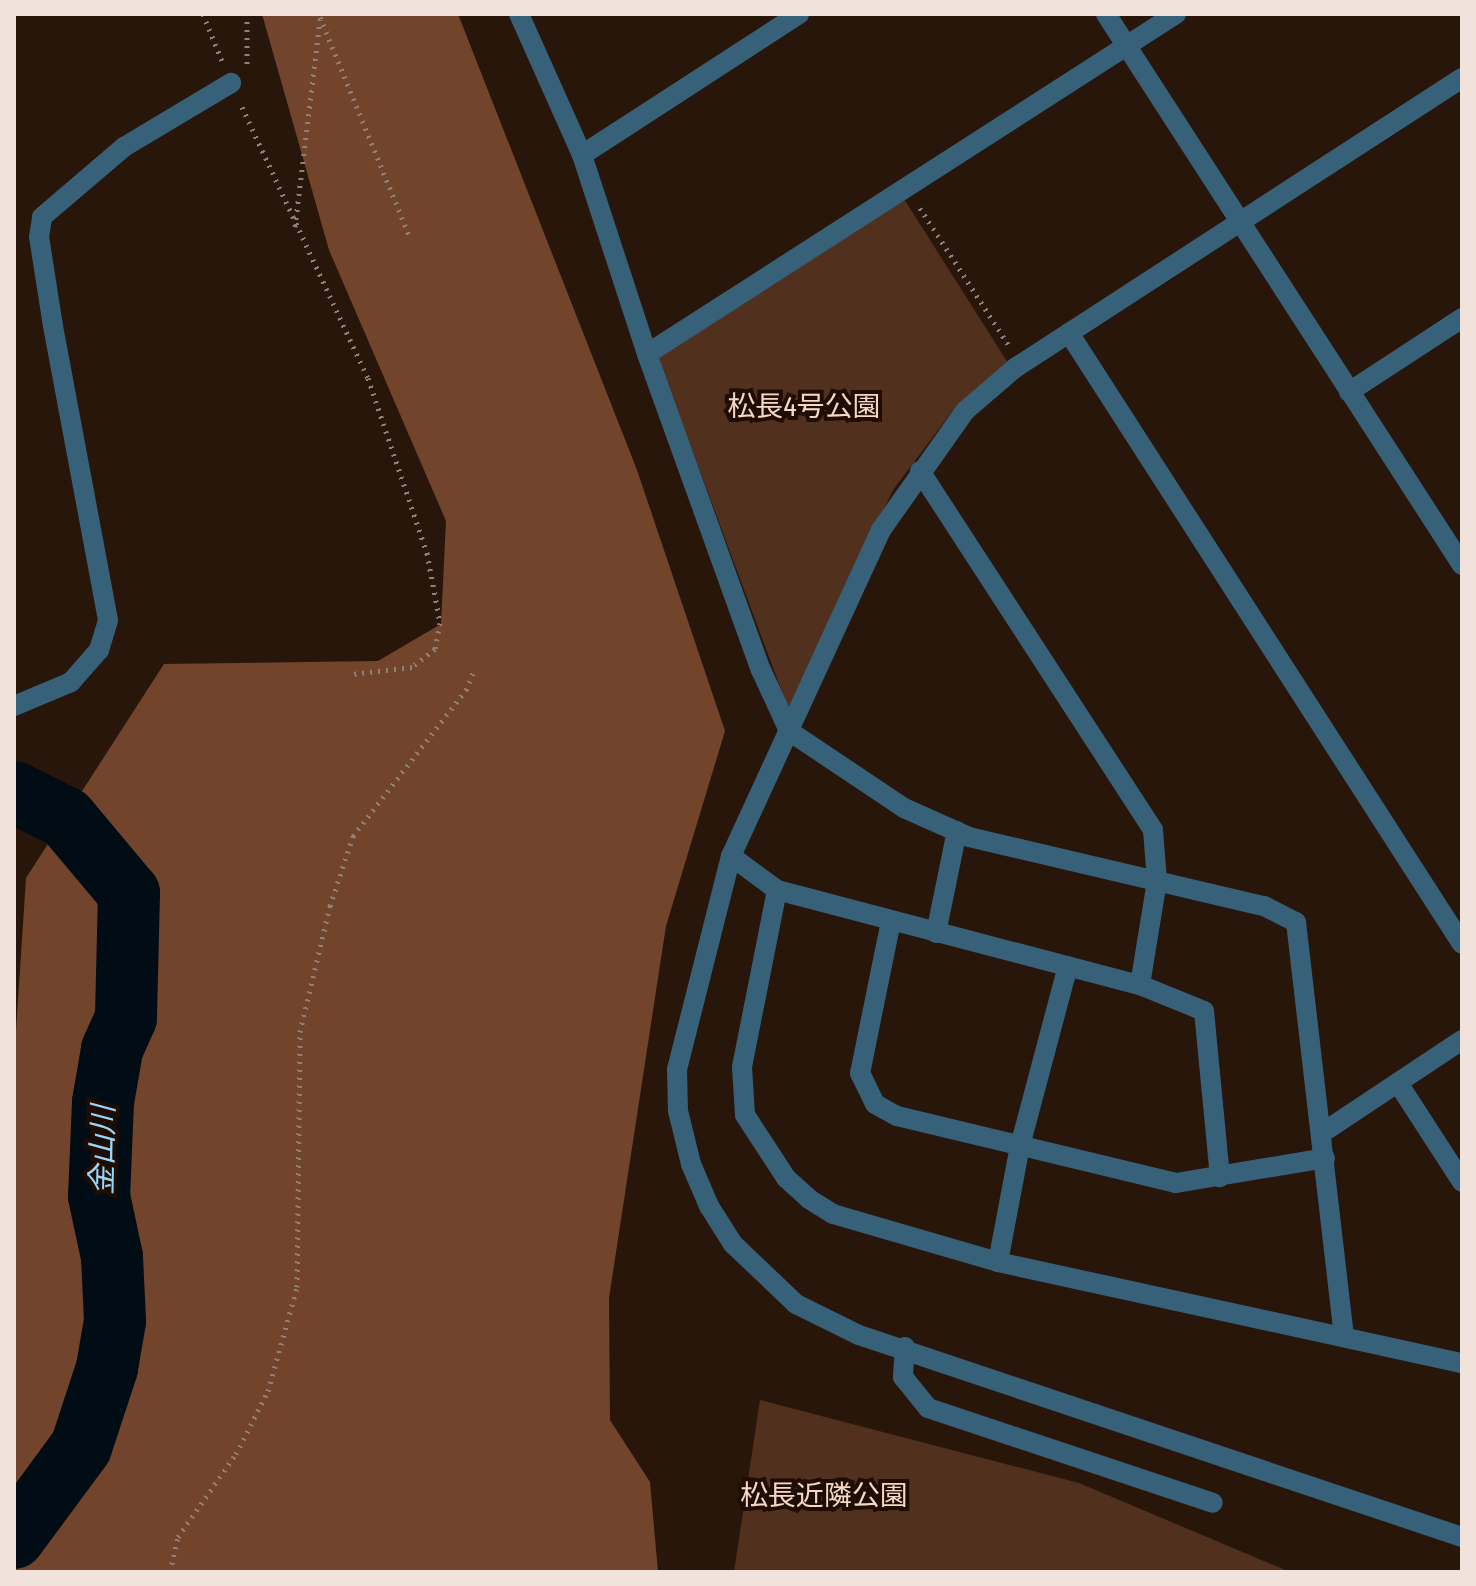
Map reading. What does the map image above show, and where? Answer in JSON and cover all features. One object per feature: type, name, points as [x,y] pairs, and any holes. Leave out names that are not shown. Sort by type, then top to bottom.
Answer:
[{"type":"street","points":[[519,14],[582,155],[647,354],[761,670],[789,731],[904,808],[957,831],[1264,906],[1296,922],[1344,1335]]},
{"type":"street","points":[[582,155],[799,14]]},
{"type":"street","points":[[1106,14],[1238,223],[1461,562]]},
{"type":"street","points":[[647,354],[1176,14]]},
{"type":"street","points":[[1462,78],[1021,364],[965,411],[881,530],[731,856],[677,1069],[678,1111],[691,1164],[733,1244],[765,1279],[827,1323],[1462,1537]]},
{"type":"street","points":[[14,706],[71,682],[99,650],[108,620],[53,326],[39,237],[42,217],[124,147],[231,83]]},
{"type":"street","points":[[1349,392],[1462,318]]},
{"type":"street","points":[[1069,333],[1462,944]]},
{"type":"street","points":[[920,471],[1153,830],[1157,881],[1140,985]]},
{"type":"street","points":[[936,933],[957,831]]},
{"type":"street","points":[[731,856],[777,890],[1140,985],[1204,1011],[1220,1177]]},
{"type":"street","points":[[777,890],[742,1067],[745,1115],[764,1149],[786,1178],[833,1214],[998,1262],[1462,1363]]},
{"type":"street","points":[[891,921],[860,1073],[875,1104],[897,1116],[1176,1183],[1325,1158]]},
{"type":"street","points":[[998,1262],[1020,1146],[1068,966]]},
{"type":"street","points":[[1322,1133],[1462,1040]]},
{"type":"street","points":[[1398,1083],[1462,1182]]},
{"type":"street","points":[[905,1347],[903,1377],[928,1408],[1213,1503]]},
{"type":"path","points":[[203,14],[295,228],[385,424],[427,553],[440,623],[435,649],[412,667],[352,674]]},
{"type":"path","points":[[231,83],[250,60],[247,14]]},
{"type":"path","points":[[295,228],[320,15]]},
{"type":"path","points":[[320,15],[410,237]]},
{"type":"path","points":[[907,187],[1021,364]]},
{"type":"path","points":[[170,1572],[178,1537],[236,1454],[268,1391],[297,1287],[300,1032],[334,892],[353,836],[466,690],[475,669]]},
{"type":"green space","name":"松長4号公園","points":[[904,199],[1008,363],[957,405],[893,490],[788,708],[658,358]]},
{"type":"green space","name":"松長近隣公園","points":[[760,1400],[1079,1483],[1290,1572],[734,1572]]},
{"type":"shaded area","points":[[262,14],[458,14],[637,470],[725,731],[666,926],[609,1298],[610,1420],[650,1482],[658,1572],[14,1572],[14,1061],[26,878],[164,664],[378,661],[441,624],[446,521],[329,250]]},
{"type":"waterway","name":"金山川","points":[[14,792],[66,818],[129,893],[126,1018],[112,1050],[103,1102],[99,1196],[112,1257],[115,1321],[107,1368],[81,1447],[14,1538]]}]
